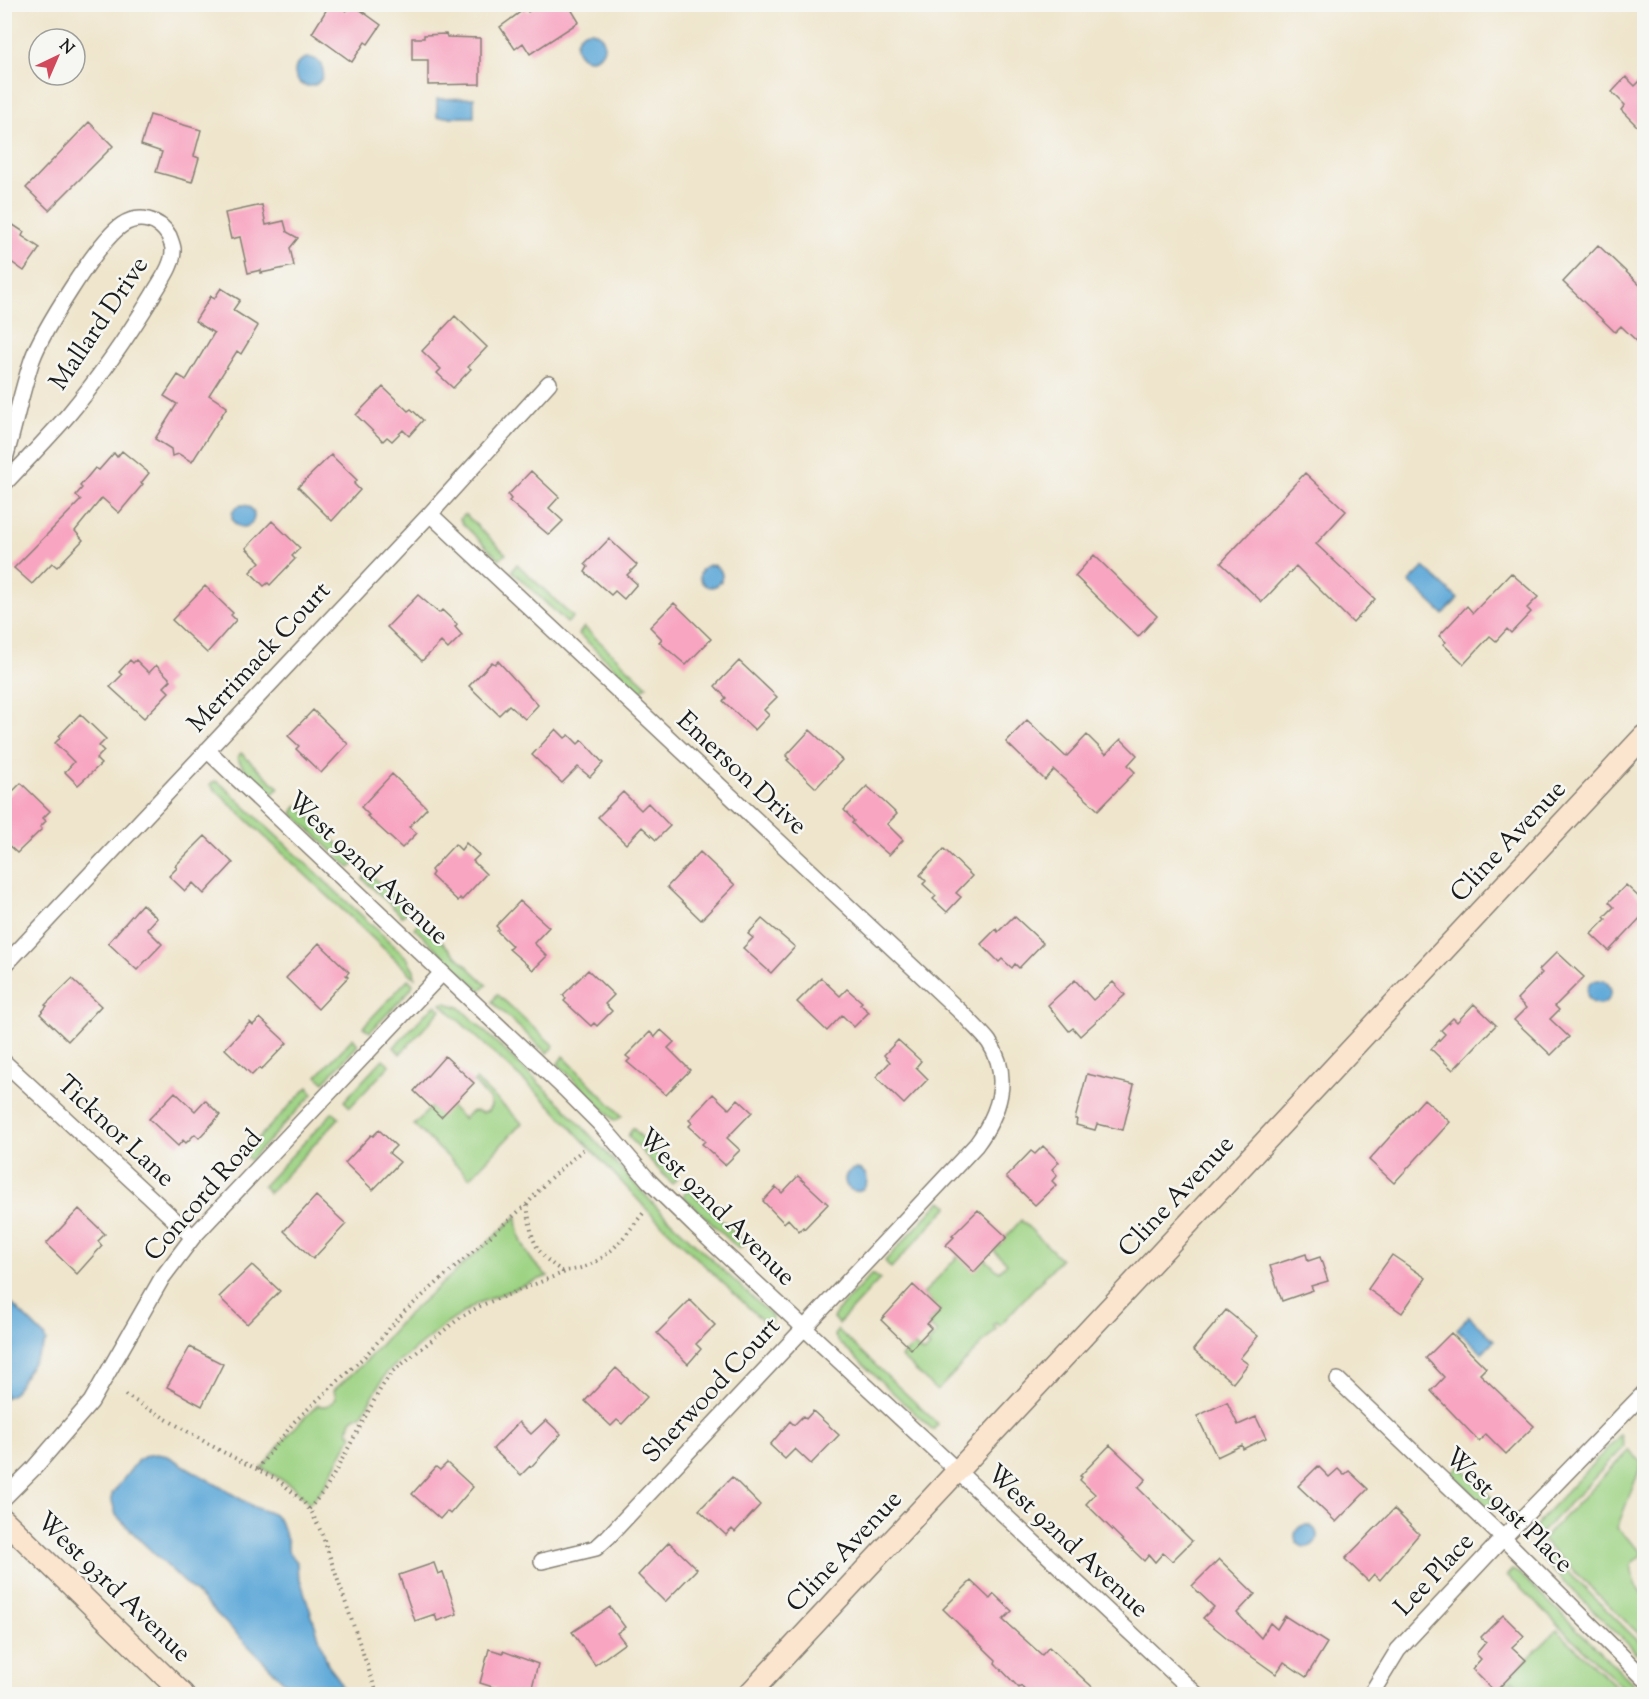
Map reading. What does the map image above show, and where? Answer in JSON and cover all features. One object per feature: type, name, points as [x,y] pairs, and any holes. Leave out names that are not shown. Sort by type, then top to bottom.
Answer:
[{"type":"street","name":"Mallard Drive","points":[[4,462],[32,359],[56,313],[114,232],[132,220],[141,218],[152,220],[169,237],[173,250],[168,269],[131,330],[70,412],[4,484]]},
{"type":"street","name":"Merrimack Court","points":[[4,966],[429,514],[549,382]]},
{"type":"street","name":"Emerson Drive","points":[[429,514],[967,1018],[988,1042],[999,1062],[1002,1081]]},
{"type":"street","name":"Cline Avenue","points":[[749,1695],[1644,736]]},
{"type":"street","name":"West 92nd Avenue","points":[[207,750],[586,1110],[649,1181],[1196,1695]]},
{"type":"street","name":"Concord Road","points":[[4,1498],[34,1468],[91,1402],[162,1278],[193,1238],[442,973]]},
{"type":"street","name":"Ticknor Lane","points":[[4,1062],[193,1238]]},
{"type":"street","name":"Sherwood Court","points":[[542,1561],[596,1548],[976,1145],[989,1127],[998,1106],[1002,1081]]},
{"type":"street","name":"West 91st Place","points":[[1338,1380],[1503,1538],[1644,1678]]},
{"type":"street","name":"Lee Place","points":[[1371,1695],[1398,1650],[1644,1393]]},
{"type":"street","name":"West 93rd Avenue","points":[[4,1520],[183,1695]]},
{"type":"path","points":[[259,1470],[261,1464],[295,1421],[366,1356],[405,1311],[527,1204],[548,1180],[586,1147]]},
{"type":"path","points":[[527,1204],[529,1227],[540,1253],[562,1271],[591,1266],[600,1260],[622,1239],[645,1211]]},
{"type":"path","points":[[309,1509],[327,1487],[392,1372],[461,1317],[492,1301],[568,1271]]},
{"type":"path","points":[[125,1395],[219,1450],[259,1470],[291,1490],[309,1509],[322,1533],[377,1695]]},
{"type":"green space","points":[[465,514],[506,554],[499,559],[462,523],[460,519]]},
{"type":"green space","points":[[517,564],[573,617],[567,623],[512,571]]},
{"type":"green space","points":[[584,627],[647,686],[640,692],[579,634]]},
{"type":"green space","points":[[241,753],[279,788],[272,794],[245,770],[237,758]]},
{"type":"green space","points":[[215,781],[221,784],[407,958],[414,970],[415,978],[210,785]]},
{"type":"green space","points":[[297,805],[357,862],[350,868],[292,813]]},
{"type":"green space","points":[[368,872],[409,911],[402,916],[363,879]]},
{"type":"green space","points":[[420,921],[487,985],[480,990],[414,928]]},
{"type":"green space","points":[[408,979],[413,984],[411,989],[370,1032],[363,1027]]},
{"type":"green space","points":[[497,994],[554,1046],[547,1053],[492,1002]]},
{"type":"green space","points":[[441,1004],[459,1007],[565,1108],[660,1211],[771,1315],[773,1320],[768,1326],[654,1217],[551,1106]]},
{"type":"green space","points":[[436,1005],[441,1010],[400,1054],[394,1047]]},
{"type":"green space","points":[[353,1038],[358,1045],[324,1082],[317,1076]]},
{"type":"green space","points":[[563,1056],[622,1116],[615,1121],[558,1064]]},
{"type":"green space","points":[[383,1059],[390,1065],[350,1107],[344,1101]]},
{"type":"green space","points":[[476,1080],[522,1123],[470,1178],[414,1125],[431,1107],[451,1107],[464,1119],[472,1112],[488,1111],[491,1106],[490,1100],[474,1082]]},
{"type":"green space","points":[[308,1087],[313,1094],[250,1160],[243,1154]]},
{"type":"green space","points":[[333,1112],[339,1118],[269,1193],[263,1186]]},
{"type":"green space","points":[[633,1128],[678,1178],[672,1184],[628,1136]]},
{"type":"green space","points":[[688,1189],[746,1243],[739,1249],[683,1196]]},
{"type":"green space","points":[[941,1201],[949,1206],[891,1268],[885,1261]]},
{"type":"green space","points":[[517,1216],[519,1234],[530,1258],[548,1276],[478,1303],[442,1327],[387,1372],[361,1416],[356,1416],[351,1420],[348,1431],[352,1435],[325,1485],[312,1501],[309,1503],[292,1486],[262,1468],[310,1412],[318,1405],[328,1405],[336,1398],[334,1390],[366,1361],[405,1317]]},
{"type":"green space","points":[[1021,1220],[1061,1259],[999,1326],[996,1323],[993,1325],[996,1329],[937,1391],[901,1357],[914,1345],[923,1353],[930,1347],[927,1344],[937,1333],[927,1324],[940,1310],[923,1294],[958,1256],[985,1259],[999,1272],[1007,1263],[994,1251]]},
{"type":"green space","points":[[872,1274],[880,1279],[838,1324],[833,1318],[838,1310]]},
{"type":"green space","points":[[838,1330],[938,1424],[933,1430],[838,1341],[834,1335]]},
{"type":"green space","points":[[1621,1434],[1624,1447],[1538,1536],[1533,1531],[1540,1520]]},
{"type":"green space","points":[[1629,1450],[1642,1463],[1617,1528],[1643,1553],[1631,1564],[1634,1584],[1644,1596],[1644,1639],[1542,1540]]},
{"type":"green space","points":[[1459,1465],[1499,1505],[1494,1510],[1484,1504],[1452,1474]]},
{"type":"green space","points":[[1539,1543],[1644,1647],[1637,1653],[1547,1565],[1534,1550]]},
{"type":"green space","points":[[1512,1570],[1520,1574],[1644,1694],[1629,1694],[1507,1575]]},
{"type":"green space","points":[[1557,1630],[1623,1694],[1516,1694],[1512,1690],[1517,1684],[1513,1680],[1507,1685],[1504,1682]]},
{"type":"water","points":[[590,31],[600,35],[604,45],[600,55],[590,59],[580,55],[576,45],[580,35]]},
{"type":"water","points":[[309,58],[319,62],[323,72],[319,82],[309,86],[299,82],[295,72],[299,62]]},
{"type":"water","points":[[474,98],[474,117],[437,117],[437,99]]},
{"type":"water","points":[[243,505],[251,508],[254,516],[251,524],[243,527],[235,524],[232,516],[235,508]]},
{"type":"water","points":[[711,565],[719,568],[722,576],[719,584],[711,587],[703,584],[700,576],[703,568]]},
{"type":"water","points":[[1424,567],[1458,599],[1443,614],[1409,582]]},
{"type":"water","points":[[1599,980],[1604,981],[1610,987],[1610,997],[1604,1003],[1599,1004],[1594,1003],[1588,997],[1587,992],[1588,987],[1594,981]]},
{"type":"water","points":[[856,1169],[864,1172],[867,1180],[864,1188],[856,1191],[848,1188],[845,1180],[848,1172]]},
{"type":"water","points":[[5,1297],[44,1336],[46,1342],[14,1393],[5,1398]]},
{"type":"water","points":[[1469,1316],[1494,1340],[1482,1353],[1457,1329]]},
{"type":"water","points":[[157,1454],[168,1456],[254,1507],[273,1514],[280,1521],[288,1543],[288,1551],[297,1562],[297,1570],[328,1665],[338,1678],[345,1694],[296,1694],[116,1515],[112,1494],[138,1460]]},
{"type":"water","points":[[1306,1525],[1314,1528],[1317,1536],[1314,1544],[1306,1547],[1298,1544],[1295,1536],[1298,1528]]},
{"type":"building","points":[[330,4],[336,4],[346,11],[352,4],[381,25],[368,44],[365,42],[352,62],[312,33]]},
{"type":"building","points":[[540,4],[568,4],[579,22],[530,54],[523,43],[515,49],[500,27],[526,8],[528,12]]},
{"type":"building","points":[[446,34],[447,37],[480,38],[480,84],[428,85],[428,60],[412,60],[412,38]]},
{"type":"building","points":[[1626,77],[1635,86],[1644,77],[1644,133],[1621,110],[1625,105],[1612,92]]},
{"type":"building","points":[[150,115],[201,130],[194,156],[199,158],[192,182],[156,172],[162,152],[141,145]]},
{"type":"building","points":[[89,122],[113,146],[49,210],[26,188]]},
{"type":"building","points":[[262,205],[266,225],[284,221],[287,232],[298,238],[290,248],[294,266],[261,273],[261,270],[248,273],[240,237],[231,239],[225,213]]},
{"type":"building","points":[[4,219],[24,232],[22,236],[40,248],[24,271],[7,259],[4,262]]},
{"type":"building","points":[[1598,245],[1644,289],[1644,348],[1621,326],[1615,332],[1563,282]]},
{"type":"building","points":[[221,288],[240,300],[233,310],[258,326],[241,354],[237,351],[209,395],[227,407],[192,462],[179,454],[172,456],[171,449],[155,439],[177,404],[164,396],[178,375],[186,380],[214,333],[195,321],[211,296],[214,299]]},
{"type":"building","points":[[455,316],[487,347],[468,367],[471,369],[453,388],[437,373],[441,369],[422,351]]},
{"type":"building","points":[[383,387],[408,411],[411,409],[423,420],[409,436],[403,430],[392,441],[387,437],[383,441],[356,415]]},
{"type":"building","points":[[122,451],[149,473],[141,483],[143,484],[119,513],[102,498],[75,531],[83,540],[57,567],[52,563],[32,584],[14,568],[81,500],[76,495],[82,488],[80,486],[95,468],[99,470],[114,453],[117,457]]},
{"type":"building","points":[[331,455],[357,480],[354,484],[360,490],[332,521],[298,487]]},
{"type":"building","points":[[531,471],[559,497],[549,508],[563,521],[549,535],[509,501],[511,499],[508,495]]},
{"type":"building","points":[[1305,473],[1346,511],[1316,544],[1375,599],[1353,623],[1296,566],[1262,602],[1221,563]]},
{"type":"building","points":[[272,521],[300,548],[292,556],[295,559],[270,585],[268,583],[264,586],[250,572],[260,562],[246,548]]},
{"type":"building","points":[[609,539],[637,565],[627,575],[637,584],[624,599],[615,591],[611,595],[585,572],[588,567],[585,564]]},
{"type":"building","points":[[1094,555],[1157,616],[1138,637],[1075,576]]},
{"type":"building","points":[[1511,573],[1538,597],[1527,608],[1531,612],[1511,633],[1507,629],[1496,641],[1490,636],[1464,664],[1443,644],[1446,642],[1439,636],[1467,606],[1473,613]]},
{"type":"building","points":[[205,586],[233,613],[231,615],[236,620],[207,653],[172,620]]},
{"type":"building","points":[[418,595],[439,613],[442,610],[457,624],[455,627],[462,635],[448,649],[441,642],[422,661],[387,627]]},
{"type":"building","points":[[674,603],[711,639],[686,665],[659,642],[662,639],[650,627]]},
{"type":"building","points":[[130,660],[133,663],[136,660],[149,673],[156,665],[171,680],[164,687],[169,692],[144,718],[110,687],[122,675],[119,672]]},
{"type":"building","points":[[498,661],[538,705],[525,719],[509,705],[499,715],[469,686],[492,662],[495,664]]},
{"type":"building","points":[[739,661],[777,697],[764,710],[769,715],[755,730],[723,701],[726,698],[715,686]]},
{"type":"building","points":[[313,710],[348,744],[321,773],[296,749],[299,746],[288,736]]},
{"type":"building","points":[[80,714],[106,739],[99,746],[104,751],[96,759],[101,764],[78,785],[65,772],[74,762],[55,743]]},
{"type":"building","points":[[1027,720],[1066,757],[1087,735],[1106,754],[1121,739],[1137,755],[1128,765],[1135,772],[1098,810],[1054,770],[1045,780],[1006,742]]},
{"type":"building","points":[[556,729],[565,738],[569,735],[578,744],[582,740],[603,763],[590,777],[578,767],[562,783],[532,755]]},
{"type":"building","points":[[810,730],[842,760],[816,788],[787,760],[789,759],[786,756]]},
{"type":"building","points":[[392,774],[427,808],[409,827],[417,833],[402,848],[367,816],[369,815],[361,807]]},
{"type":"building","points":[[21,783],[50,811],[43,818],[46,821],[40,827],[42,829],[17,853],[4,841],[4,800]]},
{"type":"building","points":[[867,786],[897,814],[887,824],[903,840],[889,855],[867,836],[865,837],[844,810]]},
{"type":"building","points":[[623,792],[641,810],[648,803],[670,826],[656,840],[642,827],[626,844],[598,817]]},
{"type":"building","points":[[205,836],[233,863],[204,894],[193,883],[185,891],[169,876],[177,868],[175,866]]},
{"type":"building","points":[[466,843],[479,855],[473,861],[486,874],[462,900],[460,898],[458,901],[431,876],[433,873],[431,870],[455,844],[461,850]]},
{"type":"building","points":[[944,849],[972,876],[956,893],[961,897],[947,912],[933,899],[936,896],[923,884],[926,881],[920,875]]},
{"type":"building","points":[[700,852],[735,885],[701,920],[667,887]]},
{"type":"building","points":[[1626,885],[1644,902],[1644,914],[1609,951],[1591,934],[1614,907],[1609,902]]},
{"type":"building","points":[[520,901],[549,927],[534,943],[547,956],[533,970],[509,949],[512,946],[497,931],[499,929],[496,926]]},
{"type":"building","points":[[142,904],[157,918],[147,929],[162,944],[137,970],[108,943]]},
{"type":"building","points":[[1014,916],[1043,943],[1019,968],[1015,964],[1012,968],[1002,959],[999,962],[981,944],[996,929],[998,932]]},
{"type":"building","points":[[762,919],[795,947],[771,973],[743,948],[753,938],[748,934]]},
{"type":"building","points":[[319,943],[349,972],[346,975],[348,977],[318,1009],[286,978]]},
{"type":"building","points":[[1557,952],[1584,977],[1555,1006],[1559,1010],[1550,1019],[1569,1037],[1551,1055],[1514,1020],[1526,1008],[1517,999],[1542,973],[1539,970]]},
{"type":"building","points":[[588,970],[614,995],[605,1004],[612,1011],[597,1026],[594,1023],[591,1026],[564,1001],[566,999],[563,995]]},
{"type":"building","points":[[821,978],[840,996],[847,989],[862,1002],[860,1004],[869,1012],[854,1027],[842,1015],[827,1031],[797,1002]]},
{"type":"building","points":[[72,979],[101,1006],[68,1041],[40,1014],[47,1006],[45,1005]]},
{"type":"building","points":[[1075,980],[1093,1000],[1113,982],[1125,995],[1080,1036],[1073,1028],[1069,1031],[1048,1005]]},
{"type":"building","points":[[1474,1004],[1496,1025],[1453,1070],[1431,1049],[1445,1034],[1441,1030],[1453,1018],[1457,1022]]},
{"type":"building","points":[[260,1018],[287,1043],[261,1070],[259,1068],[252,1075],[225,1049],[250,1022],[253,1025]]},
{"type":"building","points":[[661,1030],[674,1042],[668,1048],[690,1070],[666,1095],[627,1062],[630,1059],[626,1056],[650,1032],[655,1037]]},
{"type":"building","points":[[898,1040],[921,1061],[916,1067],[928,1079],[904,1104],[876,1077],[890,1062],[884,1055]]},
{"type":"building","points":[[445,1056],[474,1083],[441,1117],[414,1091]]},
{"type":"building","points":[[1087,1074],[1134,1085],[1123,1130],[1097,1124],[1095,1130],[1076,1125],[1077,1119],[1075,1119]]},
{"type":"building","points":[[175,1092],[195,1111],[205,1100],[220,1115],[199,1138],[195,1134],[186,1143],[183,1140],[178,1146],[149,1119]]},
{"type":"building","points":[[713,1094],[729,1109],[738,1099],[752,1112],[727,1138],[740,1150],[725,1165],[702,1144],[705,1141],[689,1126],[692,1123],[689,1120]]},
{"type":"building","points":[[1424,1099],[1450,1122],[1394,1183],[1369,1160]]},
{"type":"building","points":[[379,1130],[396,1146],[389,1153],[400,1162],[373,1190],[345,1163],[371,1135],[373,1136]]},
{"type":"building","points":[[1043,1146],[1059,1162],[1052,1169],[1057,1175],[1052,1181],[1056,1185],[1035,1205],[1006,1177],[1031,1151],[1035,1154]]},
{"type":"building","points":[[798,1176],[828,1204],[804,1229],[803,1227],[799,1231],[788,1219],[784,1223],[763,1201],[776,1187],[782,1193]]},
{"type":"building","points":[[316,1196],[346,1224],[313,1259],[284,1231]]},
{"type":"building","points":[[79,1209],[105,1234],[98,1241],[102,1246],[77,1274],[46,1244]]},
{"type":"building","points":[[978,1210],[1007,1237],[974,1272],[946,1245]]},
{"type":"building","points":[[1306,1254],[1308,1261],[1320,1257],[1328,1281],[1311,1286],[1313,1290],[1282,1301],[1270,1266]]},
{"type":"building","points":[[1392,1255],[1426,1278],[1402,1313],[1368,1289]]},
{"type":"building","points":[[252,1265],[280,1291],[247,1324],[219,1297]]},
{"type":"building","points":[[913,1285],[940,1310],[927,1324],[931,1328],[911,1349],[881,1320]]},
{"type":"building","points":[[690,1300],[715,1325],[696,1344],[701,1349],[688,1364],[657,1333]]},
{"type":"building","points":[[1226,1310],[1258,1336],[1240,1358],[1248,1364],[1233,1383],[1193,1350]]},
{"type":"building","points":[[1451,1333],[1486,1368],[1480,1374],[1534,1426],[1506,1454],[1486,1434],[1479,1441],[1431,1391],[1444,1377],[1426,1358]]},
{"type":"building","points":[[190,1347],[223,1364],[202,1406],[167,1387]]},
{"type":"building","points":[[616,1368],[647,1397],[622,1424],[617,1420],[611,1426],[585,1401]]},
{"type":"building","points":[[1227,1402],[1238,1425],[1256,1417],[1266,1438],[1243,1449],[1242,1445],[1217,1457],[1197,1416]]},
{"type":"building","points":[[813,1411],[839,1435],[811,1464],[795,1449],[785,1459],[770,1445],[790,1421],[794,1425],[803,1416],[806,1419]]},
{"type":"building","points":[[546,1420],[561,1434],[521,1475],[493,1449],[519,1422],[531,1434]]},
{"type":"building","points":[[1110,1445],[1146,1479],[1138,1488],[1192,1541],[1172,1561],[1163,1553],[1155,1562],[1149,1555],[1144,1561],[1086,1504],[1095,1494],[1080,1480],[1082,1477],[1080,1476]]},
{"type":"building","points":[[447,1463],[473,1487],[450,1514],[447,1511],[440,1519],[412,1494],[436,1467],[440,1470]]},
{"type":"building","points":[[1318,1466],[1329,1477],[1338,1469],[1344,1475],[1349,1471],[1368,1489],[1336,1522],[1298,1486]]},
{"type":"building","points":[[732,1477],[760,1505],[735,1532],[732,1529],[726,1535],[699,1510]]},
{"type":"building","points":[[1394,1509],[1419,1534],[1380,1580],[1374,1574],[1368,1581],[1345,1559]]},
{"type":"building","points":[[669,1542],[697,1569],[665,1602],[638,1575]]},
{"type":"building","points":[[1219,1559],[1255,1594],[1237,1613],[1261,1638],[1270,1623],[1277,1629],[1285,1616],[1327,1643],[1306,1677],[1284,1662],[1276,1674],[1203,1618],[1214,1607],[1192,1586]]},
{"type":"building","points":[[434,1563],[438,1574],[443,1572],[457,1614],[437,1621],[435,1614],[415,1621],[399,1575]]},
{"type":"building","points":[[971,1581],[990,1599],[994,1594],[1012,1611],[1003,1620],[1042,1655],[1049,1647],[1101,1695],[1029,1695],[1021,1686],[1019,1688],[995,1663],[996,1660],[943,1609]]},
{"type":"building","points":[[610,1607],[625,1627],[617,1633],[625,1643],[595,1665],[572,1632]]},
{"type":"building","points":[[1503,1615],[1524,1636],[1512,1647],[1526,1660],[1495,1692],[1472,1669],[1481,1659],[1476,1654],[1486,1642],[1481,1637]]},
{"type":"building","points":[[489,1649],[503,1653],[503,1651],[538,1664],[530,1695],[494,1695],[496,1688],[480,1683]]}]
